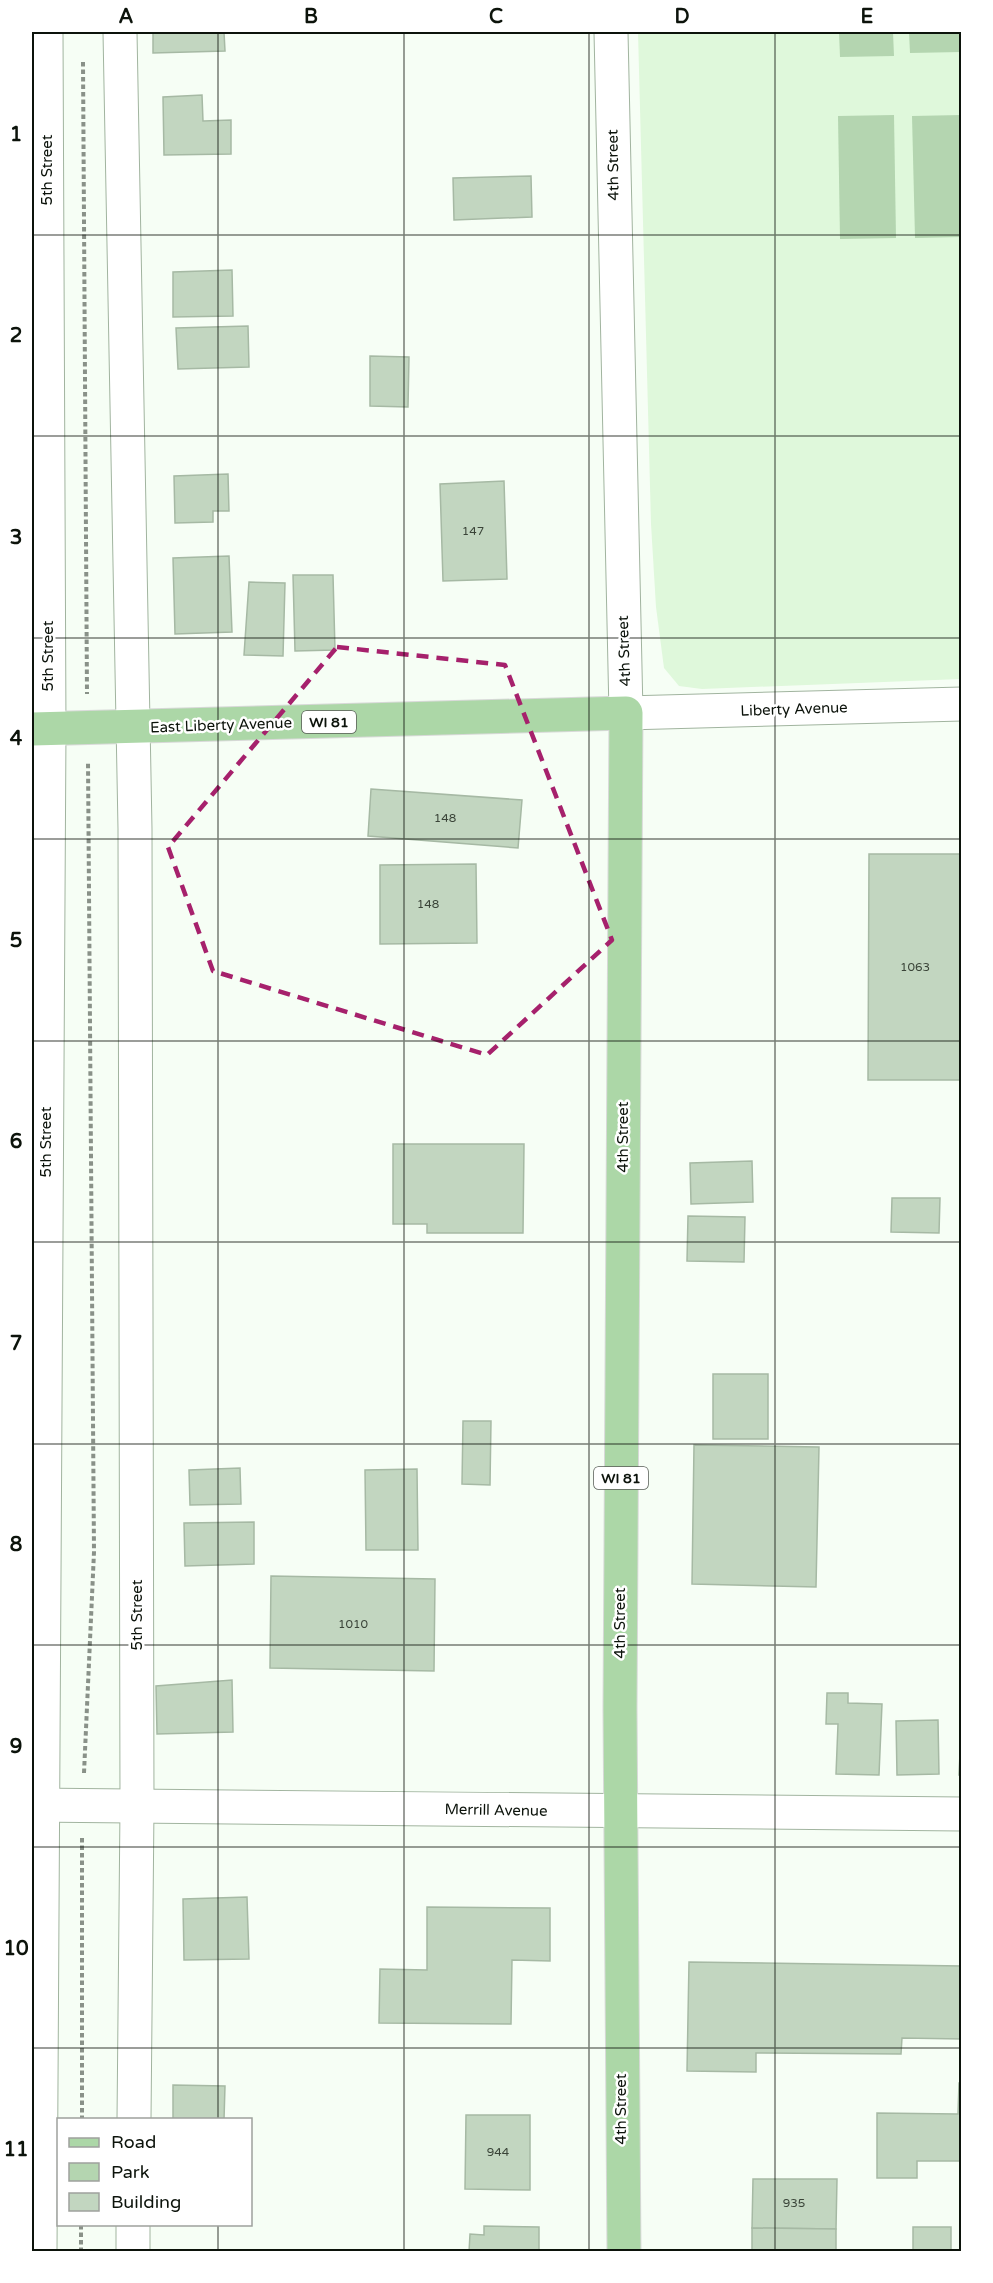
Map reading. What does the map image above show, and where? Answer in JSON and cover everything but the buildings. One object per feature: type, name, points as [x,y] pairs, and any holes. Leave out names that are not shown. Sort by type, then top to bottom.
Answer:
[{"type":"main road","name":"East Liberty Avenue","points":[[40,729],[626,713]]},
{"type":"main road","name":"4th Street","points":[[622,2249],[620,1687],[626,713]]},
{"type":"street","name":"5th Street","points":[[40,2252],[36,1805],[40,729],[46,32]]},
{"type":"street","name":"5th Street","points":[[120,32],[135,829],[137,1807],[134,2118]]},
{"type":"street","name":"4th Street","points":[[611,32],[626,713]]},
{"type":"street","name":"Liberty Avenue","points":[[626,713],[962,704]]},
{"type":"street","name":"Merrill Avenue","points":[[36,1805],[962,1814]]},
{"type":"street","points":[[133,2226],[133,2252]]},
{"type":"path","points":[[82,2118],[82,1806],[94,1552],[83,54]]},
{"type":"path","points":[[81,2226],[81,2252]]},
{"type":"highlighted area","points":[[337,647],[505,665],[612,940],[487,1055],[213,971],[168,847]]},
{"type":"shaded area","points":[[638,32],[961,32],[961,679],[702,689],[679,686],[664,668],[656,607],[651,524]]},
{"type":"green space","points":[[839,32],[893,32],[894,56],[840,57]]},
{"type":"green space","points":[[909,32],[961,32],[961,52],[910,53]]},
{"type":"green space","points":[[894,115],[896,238],[840,239],[838,116]]},
{"type":"green space","points":[[961,115],[961,237],[915,238],[912,116]]}]
